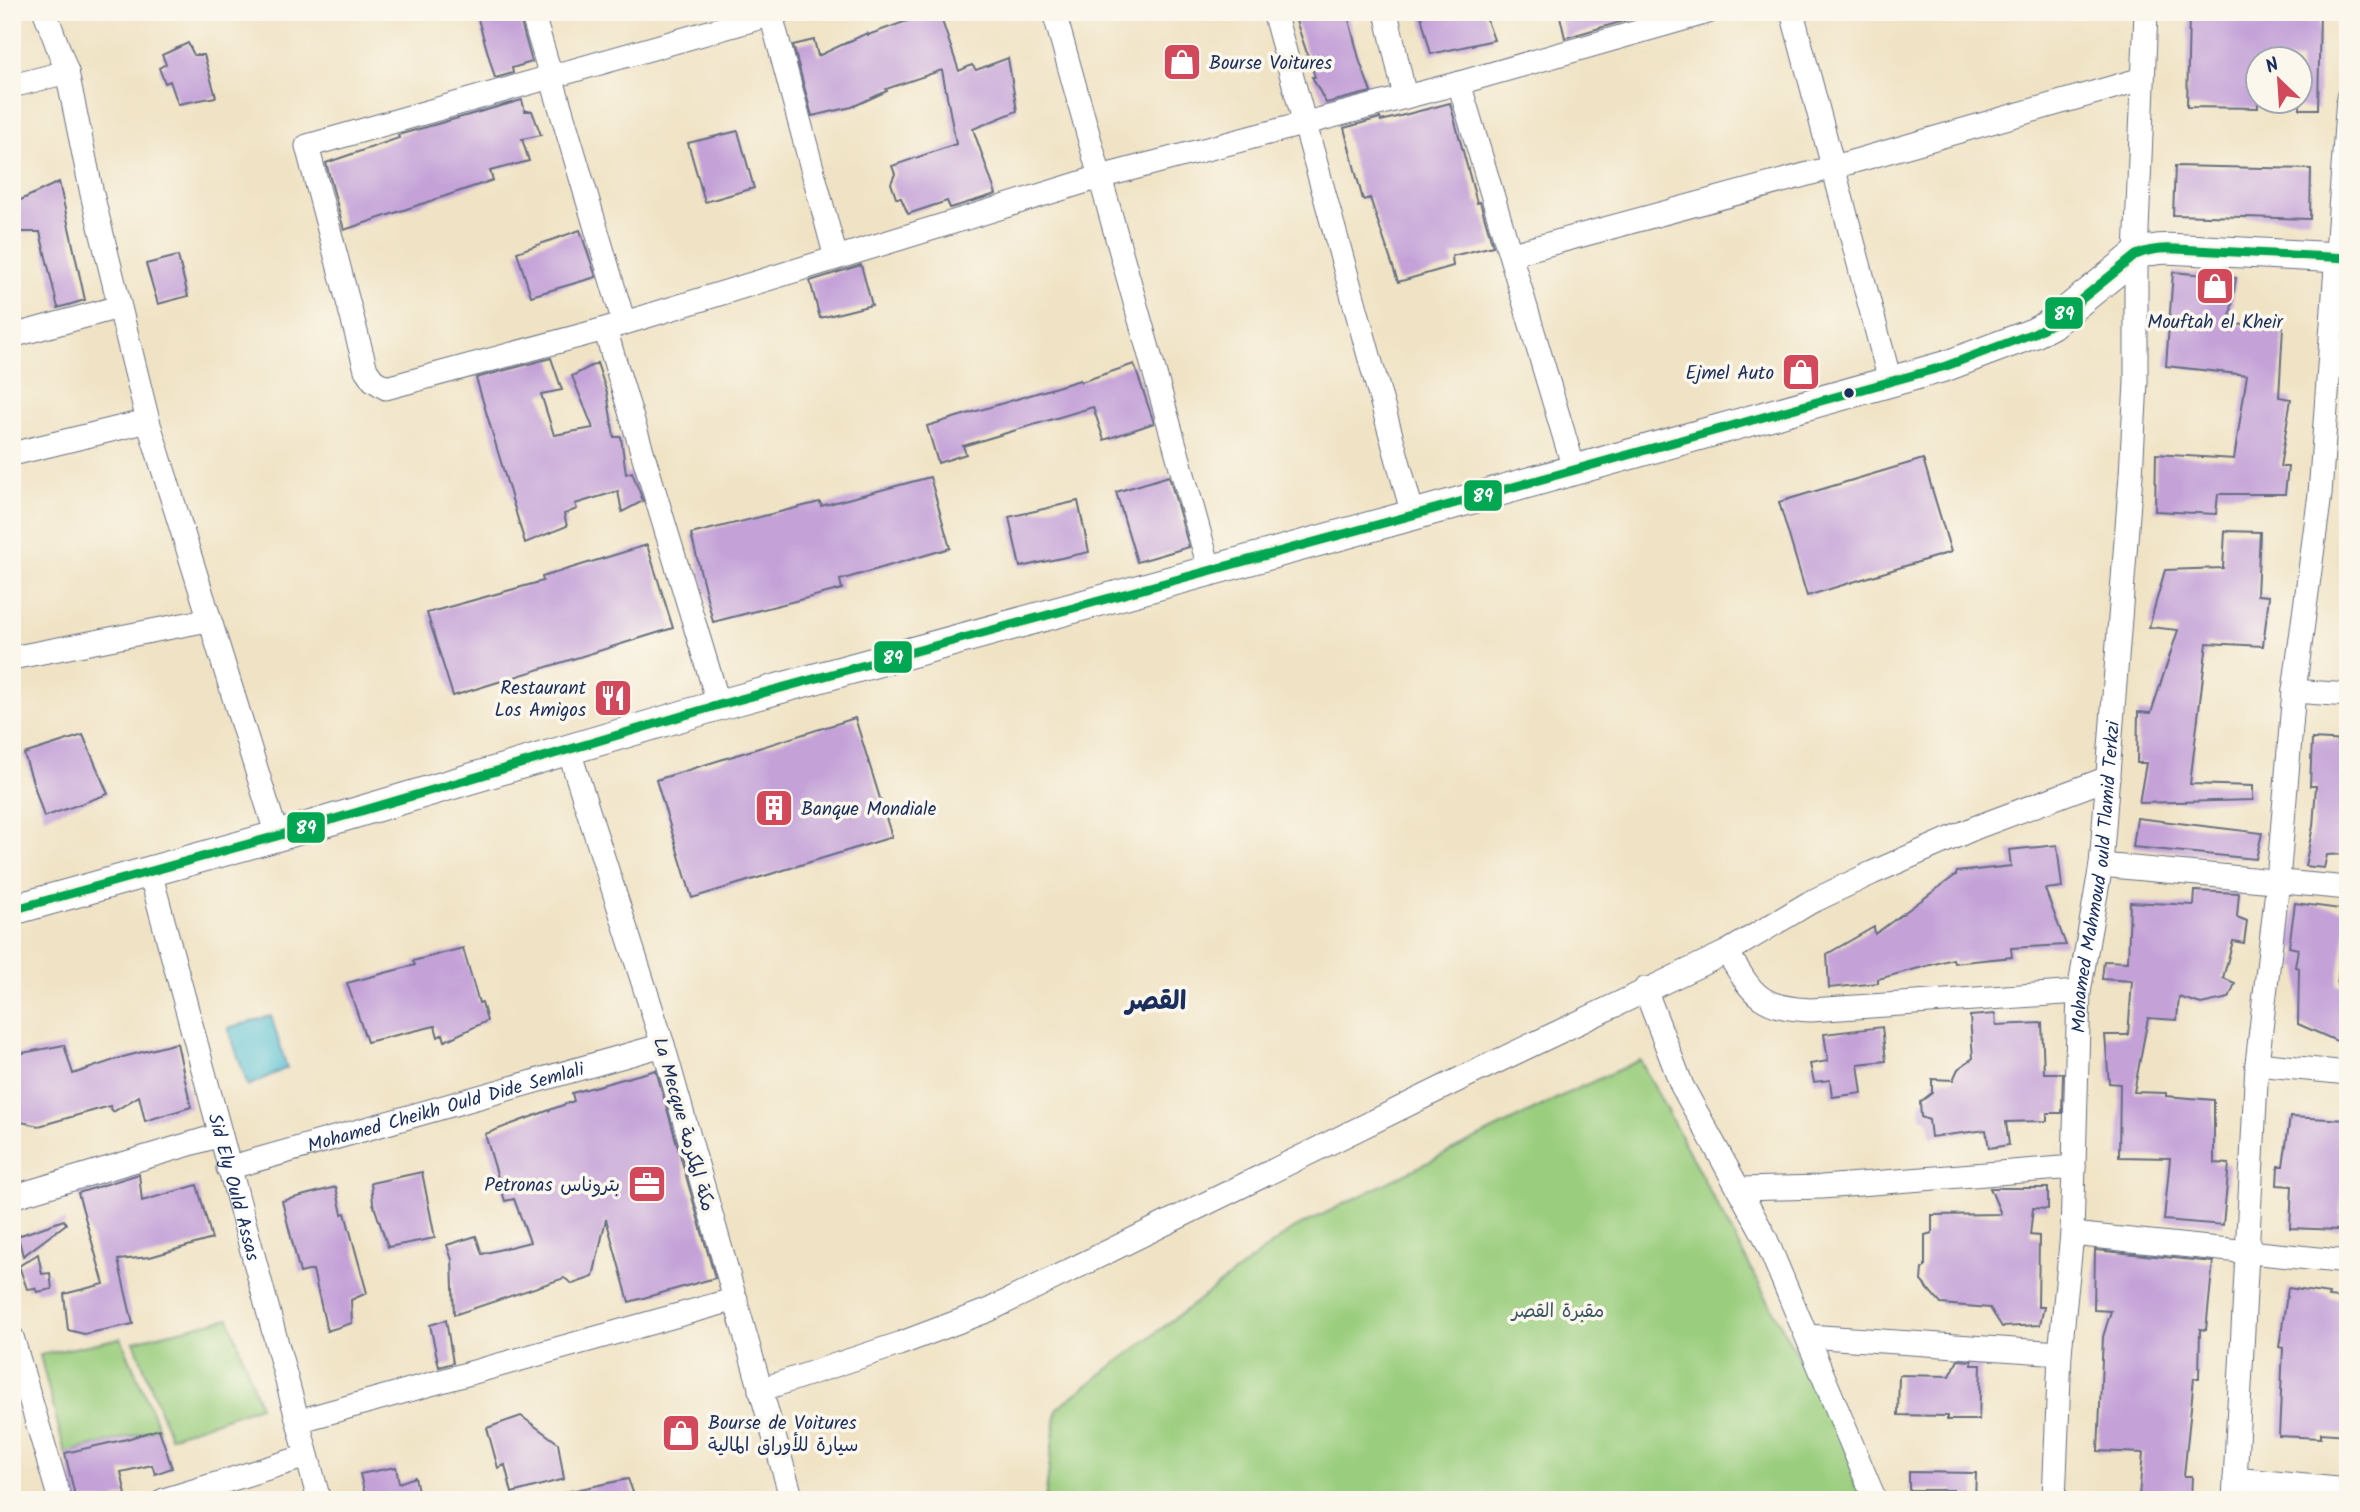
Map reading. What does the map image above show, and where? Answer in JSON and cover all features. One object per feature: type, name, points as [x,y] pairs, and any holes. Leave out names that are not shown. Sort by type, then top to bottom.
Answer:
[{"type":"main road","points":[[12,910],[277,836],[719,705],[1413,516],[1946,366],[2034,333],[2067,311],[2136,255],[2156,248],[2342,257]]},
{"type":"street","points":[[45,12],[67,72],[92,194],[148,421],[277,836]]},
{"type":"street","points":[[532,12],[719,705]]},
{"type":"street","points":[[1055,12],[1210,571]]},
{"type":"street","points":[[1274,12],[1413,516]]},
{"type":"street","points":[[1386,12],[1405,97]]},
{"type":"street","points":[[836,258],[776,13],[307,146],[366,370],[373,380],[386,388],[615,326],[1100,177],[1460,83],[1708,12]]},
{"type":"street","points":[[1792,12],[1890,380]]},
{"type":"street","name":"Mohamed Mahmoud ould Tlamid Terkzi","points":[[2054,1500],[2060,1353],[2072,1234],[2079,992],[2101,866],[2131,475],[2136,382],[2136,255],[2146,12]]},
{"type":"street","points":[[12,86],[67,72]]},
{"type":"street","points":[[1512,254],[2142,79]]},
{"type":"street","points":[[1460,83],[1574,469]]},
{"type":"street","points":[[2348,97],[2342,257],[2320,494],[2294,691],[2278,881],[2257,1064],[2234,1490],[2348,1490]]},
{"type":"street","points":[[12,336],[119,307]]},
{"type":"street","points":[[12,454],[148,421]]},
{"type":"street","points":[[12,658],[208,620]]},
{"type":"street","points":[[2294,691],[2348,695]]},
{"type":"street","name":"La Mecque مكة المكرمة","points":[[569,751],[663,1045],[792,1500]]},
{"type":"street","points":[[760,1390],[900,1345],[989,1310],[1645,989],[1727,952],[1809,903],[1872,873],[1977,827],[2108,778]]},
{"type":"street","points":[[2101,866],[2348,888]]},
{"type":"street","name":"Sid Ely Ould Assas","points":[[150,872],[319,1500]]},
{"type":"street","points":[[1727,952],[1749,989],[1766,1003],[1784,1009],[1811,1010],[2079,992]]},
{"type":"street","points":[[1645,989],[1682,1086],[1765,1237],[1875,1500]]},
{"type":"street","name":"Mohamed Cheikh Ould Dide Semlali","points":[[228,1168],[663,1045]]},
{"type":"street","points":[[2257,1064],[2348,1073]]},
{"type":"street","points":[[12,1198],[220,1135]]},
{"type":"street","points":[[1740,1189],[1822,1186],[2074,1167]]},
{"type":"street","points":[[2072,1234],[2348,1262]]},
{"type":"street","points":[[298,1421],[736,1299]]},
{"type":"street","points":[[12,1336],[60,1500]]},
{"type":"street","points":[[1807,1336],[2060,1353]]},
{"type":"street","points":[[164,1500],[307,1456]]},
{"type":"green space","name":"مقبرة القصر","points":[[1640,1060],[1849,1453],[1863,1500],[1045,1500],[1057,1408],[1291,1230]]},
{"type":"green space","points":[[229,1318],[260,1406],[170,1437],[134,1341]]},
{"type":"green space","points":[[121,1338],[159,1429],[65,1453],[40,1355]]},
{"type":"water","points":[[271,1016],[287,1068],[248,1086],[228,1028]]},
{"type":"building","points":[[476,12],[518,12],[532,62],[512,68],[513,73],[495,78]]},
{"type":"building","points":[[932,12],[939,12],[959,71],[972,65],[976,70],[1008,58],[1017,111],[973,129],[996,194],[950,208],[947,201],[908,214],[901,198],[896,198],[891,183],[895,174],[892,166],[956,144],[942,70],[886,89],[887,91],[852,107],[812,116],[793,45],[814,40],[818,56],[867,33],[868,35]]},
{"type":"building","points":[[1293,12],[1347,12],[1371,92],[1326,103],[1312,77],[1315,77]]},
{"type":"building","points":[[1420,12],[1484,12],[1494,40],[1431,54]]},
{"type":"building","points":[[1559,12],[1655,12],[1565,38]]},
{"type":"building","points":[[2189,12],[2320,12],[2318,109],[2314,109],[2314,46],[2244,46],[2244,108],[2187,107]]},
{"type":"building","points":[[188,43],[194,55],[204,55],[216,97],[178,104],[170,81],[165,83],[159,68],[166,64],[162,55]]},
{"type":"building","points":[[522,100],[525,111],[532,111],[541,135],[522,139],[529,161],[490,171],[493,180],[344,230],[326,163],[399,138],[398,135]]},
{"type":"building","points":[[1450,103],[1477,203],[1480,202],[1493,246],[1452,256],[1453,266],[1398,282],[1370,198],[1363,200],[1344,128]]},
{"type":"building","points":[[738,131],[754,188],[705,202],[688,143]]},
{"type":"building","points":[[2175,166],[2311,169],[2310,219],[2173,215]]},
{"type":"building","points":[[59,182],[85,300],[58,308],[40,232],[12,232],[12,204]]},
{"type":"building","points":[[580,230],[596,277],[531,296],[517,252]]},
{"type":"building","points":[[178,256],[188,296],[158,304],[146,264]]},
{"type":"building","points":[[861,265],[872,305],[820,318],[810,281]]},
{"type":"building","points":[[2173,272],[2236,278],[2229,324],[2283,327],[2279,397],[2291,399],[2280,467],[2288,467],[2285,494],[2218,494],[2216,514],[2155,511],[2156,454],[2234,459],[2247,375],[2166,366]]},
{"type":"building","points":[[551,358],[562,390],[541,394],[554,435],[593,428],[572,376],[597,363],[607,393],[614,437],[621,437],[626,474],[632,472],[643,501],[622,512],[618,491],[575,504],[577,509],[564,514],[567,526],[525,543],[476,378]]},
{"type":"building","points":[[1134,364],[1154,423],[1104,440],[1093,407],[963,446],[966,454],[938,463],[927,426]]},
{"type":"building","points":[[1923,459],[1951,552],[1807,596],[1779,502]]},
{"type":"building","points":[[1169,476],[1189,547],[1137,562],[1116,492]]},
{"type":"building","points":[[930,477],[950,548],[840,580],[842,589],[713,622],[691,534],[820,502],[821,506]]},
{"type":"building","points":[[1078,501],[1089,552],[1020,567],[1009,517]]},
{"type":"building","points":[[2225,531],[2260,532],[2257,595],[2269,596],[2263,646],[2207,643],[2190,784],[2253,786],[2253,800],[2139,803],[2146,763],[2137,763],[2138,712],[2151,713],[2178,630],[2149,627],[2165,570],[2223,568]]},
{"type":"building","points":[[647,545],[673,628],[453,696],[427,613],[543,581],[542,577]]},
{"type":"building","name":"Banque Mondiale","points":[[855,718],[892,837],[692,898],[656,780]]},
{"type":"building","points":[[83,735],[108,794],[44,817],[24,754]]},
{"type":"building","points":[[2312,739],[2348,741],[2348,854],[2327,855],[2324,868],[2305,866],[2313,826],[2316,786],[2310,786]]},
{"type":"building","points":[[2137,818],[2262,833],[2256,859],[2133,847]]},
{"type":"building","points":[[2057,845],[2062,887],[2045,889],[2066,945],[2011,948],[2012,957],[1954,963],[1953,959],[1878,979],[1878,983],[1829,988],[1827,954],[1874,927],[1875,934],[1957,872],[2011,866],[2009,850]]},
{"type":"building","points":[[2195,891],[2239,893],[2237,917],[2247,921],[2244,943],[2233,941],[2223,978],[2235,983],[2229,998],[2201,1004],[2179,997],[2177,1020],[2148,1018],[2134,1092],[2166,1093],[2166,1096],[2214,1100],[2214,1163],[2229,1164],[2223,1225],[2164,1220],[2170,1158],[2119,1157],[2120,1084],[2109,1083],[2105,1035],[2128,1035],[2132,981],[2102,979],[2104,961],[2128,962],[2130,902],[2194,905]]},
{"type":"building","points":[[2295,903],[2348,910],[2337,985],[2348,986],[2348,1046],[2298,1024],[2299,968],[2295,967],[2298,949],[2289,947]]},
{"type":"building","points":[[463,948],[487,1021],[445,1041],[443,1034],[438,1037],[435,1026],[367,1042],[347,983],[415,965],[413,961]]},
{"type":"building","points":[[1995,1014],[1996,1025],[2042,1023],[2044,1073],[2063,1073],[2062,1113],[2047,1113],[2047,1121],[2006,1122],[2009,1145],[1989,1148],[1986,1130],[1931,1137],[1929,1120],[1921,1117],[1920,1102],[1932,1093],[1932,1079],[1953,1080],[1958,1069],[1973,1058],[1970,1016]]},
{"type":"building","points":[[1882,1027],[1886,1061],[1858,1064],[1862,1093],[1832,1097],[1830,1080],[1814,1082],[1810,1064],[1828,1061],[1824,1034]]},
{"type":"building","points":[[177,1043],[191,1107],[145,1121],[139,1096],[113,1112],[110,1106],[39,1126],[12,1120],[12,1055],[64,1045],[73,1074]]},
{"type":"building","points":[[656,1070],[715,1278],[629,1302],[606,1219],[593,1277],[573,1284],[564,1278],[454,1315],[452,1260],[447,1245],[476,1236],[482,1254],[530,1242],[514,1199],[505,1201],[485,1134],[574,1101],[572,1093]]},
{"type":"building","points":[[2290,1117],[2348,1120],[2348,1179],[2342,1178],[2339,1230],[2290,1228],[2292,1186],[2277,1185],[2278,1166],[2283,1166]]},
{"type":"building","points":[[422,1172],[435,1238],[388,1247],[373,1203],[371,1183]]},
{"type":"building","points":[[139,1174],[142,1201],[197,1185],[212,1239],[150,1257],[118,1260],[133,1324],[84,1334],[68,1330],[64,1294],[104,1284],[78,1193]]},
{"type":"building","points":[[336,1187],[367,1293],[351,1300],[352,1323],[327,1331],[313,1270],[300,1273],[282,1201]]},
{"type":"building","points":[[1990,1188],[2048,1188],[2048,1209],[2033,1208],[2030,1235],[2039,1236],[2038,1307],[2044,1307],[2040,1325],[2002,1327],[1990,1308],[1941,1304],[1921,1281],[1922,1269],[1925,1267],[1925,1235],[1932,1233],[1932,1215],[2001,1214]]},
{"type":"building","points":[[64,1220],[66,1224],[23,1256],[18,1236]]},
{"type":"building","points":[[2095,1250],[2213,1262],[2206,1330],[2200,1329],[2199,1378],[2194,1378],[2184,1476],[2192,1476],[2191,1500],[2146,1500],[2146,1496],[2139,1496],[2143,1453],[2098,1451],[2103,1337],[2111,1311],[2094,1310]]},
{"type":"building","points":[[38,1254],[42,1274],[50,1273],[52,1289],[37,1292],[35,1288],[27,1289],[19,1266]]},
{"type":"building","points":[[2288,1288],[2348,1299],[2348,1435],[2321,1433],[2321,1438],[2279,1436],[2283,1348],[2279,1347]]},
{"type":"building","points":[[446,1320],[453,1363],[439,1367],[430,1325]]},
{"type":"building","points":[[1958,1360],[1981,1365],[1979,1420],[1898,1415],[1899,1375],[1950,1376]]},
{"type":"building","points":[[521,1416],[558,1443],[564,1479],[512,1493],[505,1465],[498,1468],[487,1428]]},
{"type":"building","points":[[159,1429],[172,1468],[155,1474],[152,1465],[121,1472],[126,1495],[109,1500],[76,1500],[65,1453]]},
{"type":"building","points":[[396,1467],[399,1483],[415,1477],[420,1500],[359,1500],[365,1495],[360,1474]]},
{"type":"building","points":[[1909,1472],[1976,1473],[1975,1500],[1953,1500],[1953,1490],[1909,1490]]},
{"type":"building","points":[[628,1479],[636,1500],[567,1500],[566,1492]]},
{"type":"transit line","name":"89","points":[[12,910],[277,836],[719,705],[1946,366],[2051,324],[2136,255],[2146,251],[2171,249],[2348,258]]},
{"type":"place","name":"Bourse Voitures","points":[[1182,62]]},
{"type":"place","name":"Mouftah el Kheir","points":[[2215,286]]},
{"type":"place","name":"Ejmel Auto","points":[[1801,372]]},
{"type":"place","name":"Restaurant Los Amigos","points":[[613,698]]},
{"type":"place","name":"Banque Mondiale","points":[[774,808]]},
{"type":"place","name":"Petronas بتروناس","points":[[647,1184]]},
{"type":"place","name":"Bourse de Voitures سيارة للأوراق المالية","points":[[681,1433]]},
{"type":"district","name":"القصر","points":[[1156,1000]]}]
